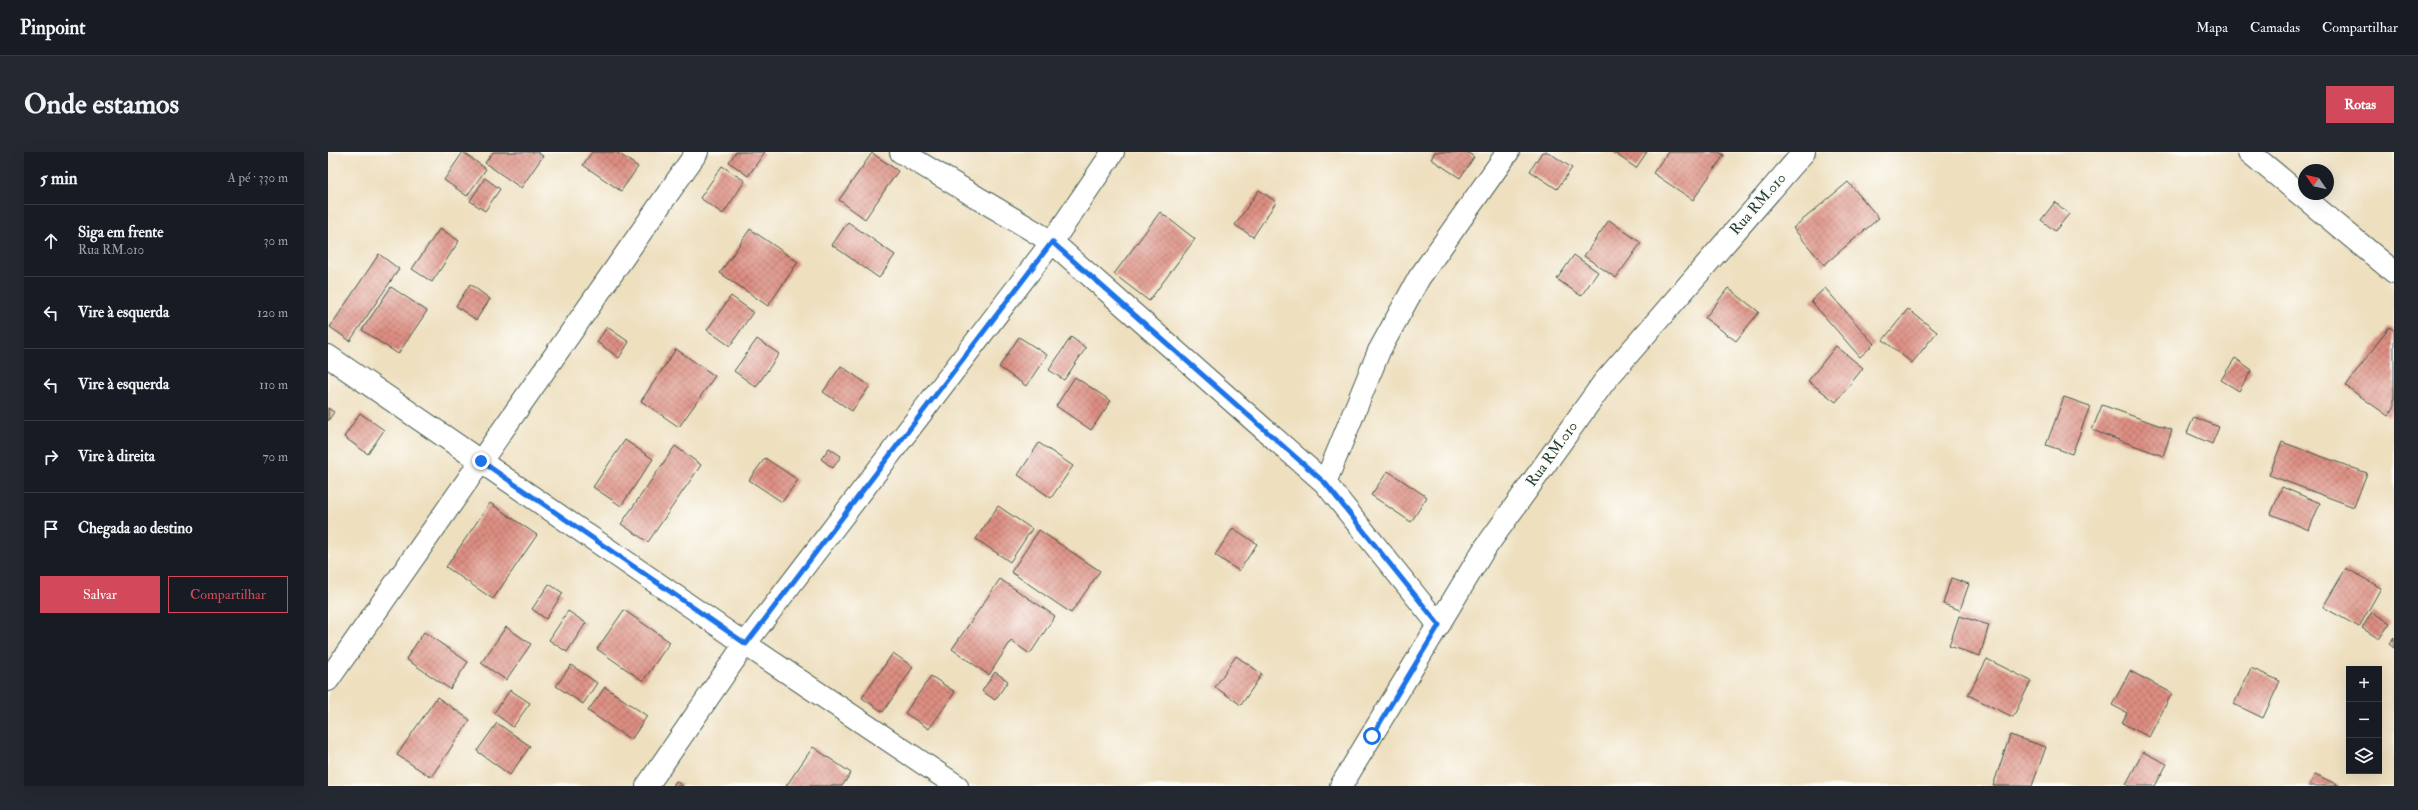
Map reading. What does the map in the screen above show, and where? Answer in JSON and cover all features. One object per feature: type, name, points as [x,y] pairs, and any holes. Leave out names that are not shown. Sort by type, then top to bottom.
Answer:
[{"type":"street","points":[[328,680],[697,152]]},
{"type":"street","points":[[901,152],[1052,242],[1325,483],[1439,625]]},
{"type":"street","points":[[647,786],[746,644],[1052,242],[1113,152]]},
{"type":"street","points":[[1325,483],[1380,351],[1419,278],[1508,152]]},
{"type":"street","name":"Rua RM.010","points":[[1342,786],[1483,551],[1604,382],[1804,152]]},
{"type":"street","points":[[2249,152],[2394,272]]},
{"type":"street","points":[[328,356],[746,644],[957,786]]},
{"type":"building","points":[[463,152],[486,169],[467,196],[444,180]]},
{"type":"building","points":[[493,152],[537,152],[543,156],[521,188],[485,163]]},
{"type":"building","points":[[592,152],[617,152],[638,167],[621,191],[583,165]]},
{"type":"building","points":[[736,152],[765,152],[748,176],[729,162]]},
{"type":"building","points":[[1435,152],[1467,152],[1474,157],[1460,178],[1431,159]]},
{"type":"building","points":[[1542,152],[1548,152],[1572,168],[1557,189],[1530,171]]},
{"type":"building","points":[[1613,152],[1647,152],[1636,168]]},
{"type":"building","points":[[1668,152],[1719,152],[1724,155],[1693,200],[1653,173]]},
{"type":"building","points":[[872,153],[898,171],[865,219],[839,200]]},
{"type":"building","points":[[722,166],[745,181],[723,214],[700,198]]},
{"type":"building","points":[[485,178],[500,189],[485,211],[470,201]]},
{"type":"building","points":[[1848,182],[1879,218],[1824,265],[1793,228]]},
{"type":"building","points":[[1259,190],[1276,202],[1253,237],[1235,225]]},
{"type":"building","points":[[2055,202],[2069,214],[2055,231],[2041,220]]},
{"type":"building","points":[[1160,212],[1195,239],[1149,301],[1114,274]]},
{"type":"building","points":[[1609,220],[1641,243],[1616,278],[1584,256]]},
{"type":"building","points":[[848,222],[895,255],[879,278],[832,245]]},
{"type":"building","points":[[440,228],[459,241],[432,282],[412,269]]},
{"type":"building","points":[[750,229],[798,262],[768,306],[720,273]]},
{"type":"building","points":[[379,254],[399,269],[350,341],[330,327]]},
{"type":"building","points":[[1574,255],[1598,272],[1581,296],[1557,279]]},
{"type":"building","points":[[470,284],[490,299],[476,320],[456,306]]},
{"type":"building","points":[[391,287],[427,311],[398,354],[362,330]]},
{"type":"building","points":[[1728,288],[1759,312],[1736,341],[1705,318]]},
{"type":"building","points":[[1825,288],[1874,344],[1860,357],[1811,301]]},
{"type":"building","points":[[731,296],[753,312],[730,346],[707,330]]},
{"type":"building","points":[[1908,309],[1937,332],[1912,363],[1883,340]]},
{"type":"building","points":[[607,327],[629,342],[619,358],[597,342]]},
{"type":"building","points":[[2389,327],[2394,330],[2394,408],[2388,416],[2346,386]]},
{"type":"building","points":[[1019,337],[1047,355],[1026,386],[999,367]]},
{"type":"building","points":[[1071,337],[1086,348],[1064,380],[1049,370]]},
{"type":"building","points":[[757,339],[779,354],[756,387],[734,371]]},
{"type":"building","points":[[1836,346],[1863,368],[1836,402],[1808,381]]},
{"type":"building","points":[[676,349],[715,376],[679,427],[641,401]]},
{"type":"building","points":[[2235,358],[2252,370],[2239,391],[2221,380]]},
{"type":"building","points":[[841,366],[870,386],[852,411],[823,392]]},
{"type":"building","points":[[1075,377],[1111,401],[1091,430],[1056,406]]},
{"type":"building","points":[[2064,397],[2090,406],[2072,454],[2046,445]]},
{"type":"building","points":[[2102,405],[2172,430],[2163,456],[2092,430]]},
{"type":"building","points":[[328,408],[334,412],[328,421]]},
{"type":"building","points":[[360,413],[384,430],[368,454],[344,437]]},
{"type":"building","points":[[2194,417],[2219,427],[2212,444],[2187,433]]},
{"type":"building","points":[[625,440],[653,459],[621,506],[593,487]]},
{"type":"building","points":[[2282,442],[2367,473],[2354,507],[2269,475]]},
{"type":"building","points":[[1039,443],[1073,466],[1051,498],[1018,475]]},
{"type":"building","points":[[675,446],[701,465],[648,542],[621,524]]},
{"type":"building","points":[[829,448],[841,456],[833,468],[821,459]]},
{"type":"building","points":[[765,458],[798,480],[782,502],[749,480]]},
{"type":"building","points":[[1388,471],[1427,497],[1411,522],[1371,495]]},
{"type":"building","points":[[2282,487],[2320,503],[2309,530],[2271,514]]},
{"type":"building","points":[[490,503],[537,535],[493,599],[446,567]]},
{"type":"building","points":[[998,506],[1032,529],[1010,562],[976,539]]},
{"type":"building","points":[[1233,528],[1257,544],[1239,571],[1215,555]]},
{"type":"building","points":[[1039,530],[1100,571],[1071,613],[1011,572]]},
{"type":"building","points":[[2346,568],[2381,588],[2359,627],[2323,607]]},
{"type":"building","points":[[1951,578],[1969,584],[1960,610],[1943,604]]},
{"type":"building","points":[[1000,579],[1055,616],[1030,654],[1011,641],[989,675],[952,649]]},
{"type":"building","points":[[549,584],[563,593],[546,619],[532,609]]},
{"type":"building","points":[[624,610],[670,642],[643,681],[597,649]]},
{"type":"building","points":[[568,611],[586,623],[567,652],[549,640]]},
{"type":"building","points":[[2372,612],[2390,623],[2379,639],[2362,628]]},
{"type":"building","points":[[1959,616],[1989,625],[1980,656],[1949,646]]},
{"type":"building","points":[[506,627],[531,644],[506,680],[481,663]]},
{"type":"building","points":[[424,632],[468,662],[450,689],[406,659]]},
{"type":"building","points":[[2394,637],[2394,648],[2389,644]]},
{"type":"building","points":[[893,653],[913,667],[883,712],[862,698]]},
{"type":"building","points":[[1236,656],[1262,674],[1241,705],[1215,687]]},
{"type":"building","points":[[1987,659],[2031,681],[2013,717],[1968,695]]},
{"type":"building","points":[[571,665],[597,683],[583,704],[556,686]]},
{"type":"building","points":[[2251,668],[2280,681],[2263,718],[2234,704]]},
{"type":"building","points":[[2130,671],[2172,693],[2149,737],[2122,723],[2127,713],[2112,705]]},
{"type":"building","points":[[995,672],[1008,681],[995,700],[982,691]]},
{"type":"building","points":[[931,676],[955,692],[929,729],[905,713]]},
{"type":"building","points":[[605,687],[647,716],[631,740],[588,711]]},
{"type":"building","points":[[510,690],[530,703],[513,727],[494,713]]},
{"type":"building","points":[[437,697],[470,720],[431,777],[397,755]]},
{"type":"building","points":[[497,723],[530,746],[510,775],[477,751]]},
{"type":"building","points":[[2010,735],[2046,747],[2032,786],[1993,786]]},
{"type":"building","points":[[813,747],[851,773],[842,786],[786,786]]},
{"type":"building","points":[[2143,752],[2167,764],[2155,786],[2129,786],[2126,784]]},
{"type":"building","points":[[2315,774],[2340,786],[2309,786]]},
{"type":"building","points":[[676,781],[683,786],[673,786]]},
{"type":"route","points":[[481,461],[746,644],[1052,242],[1325,483],[1439,625],[1372,736]]}]
